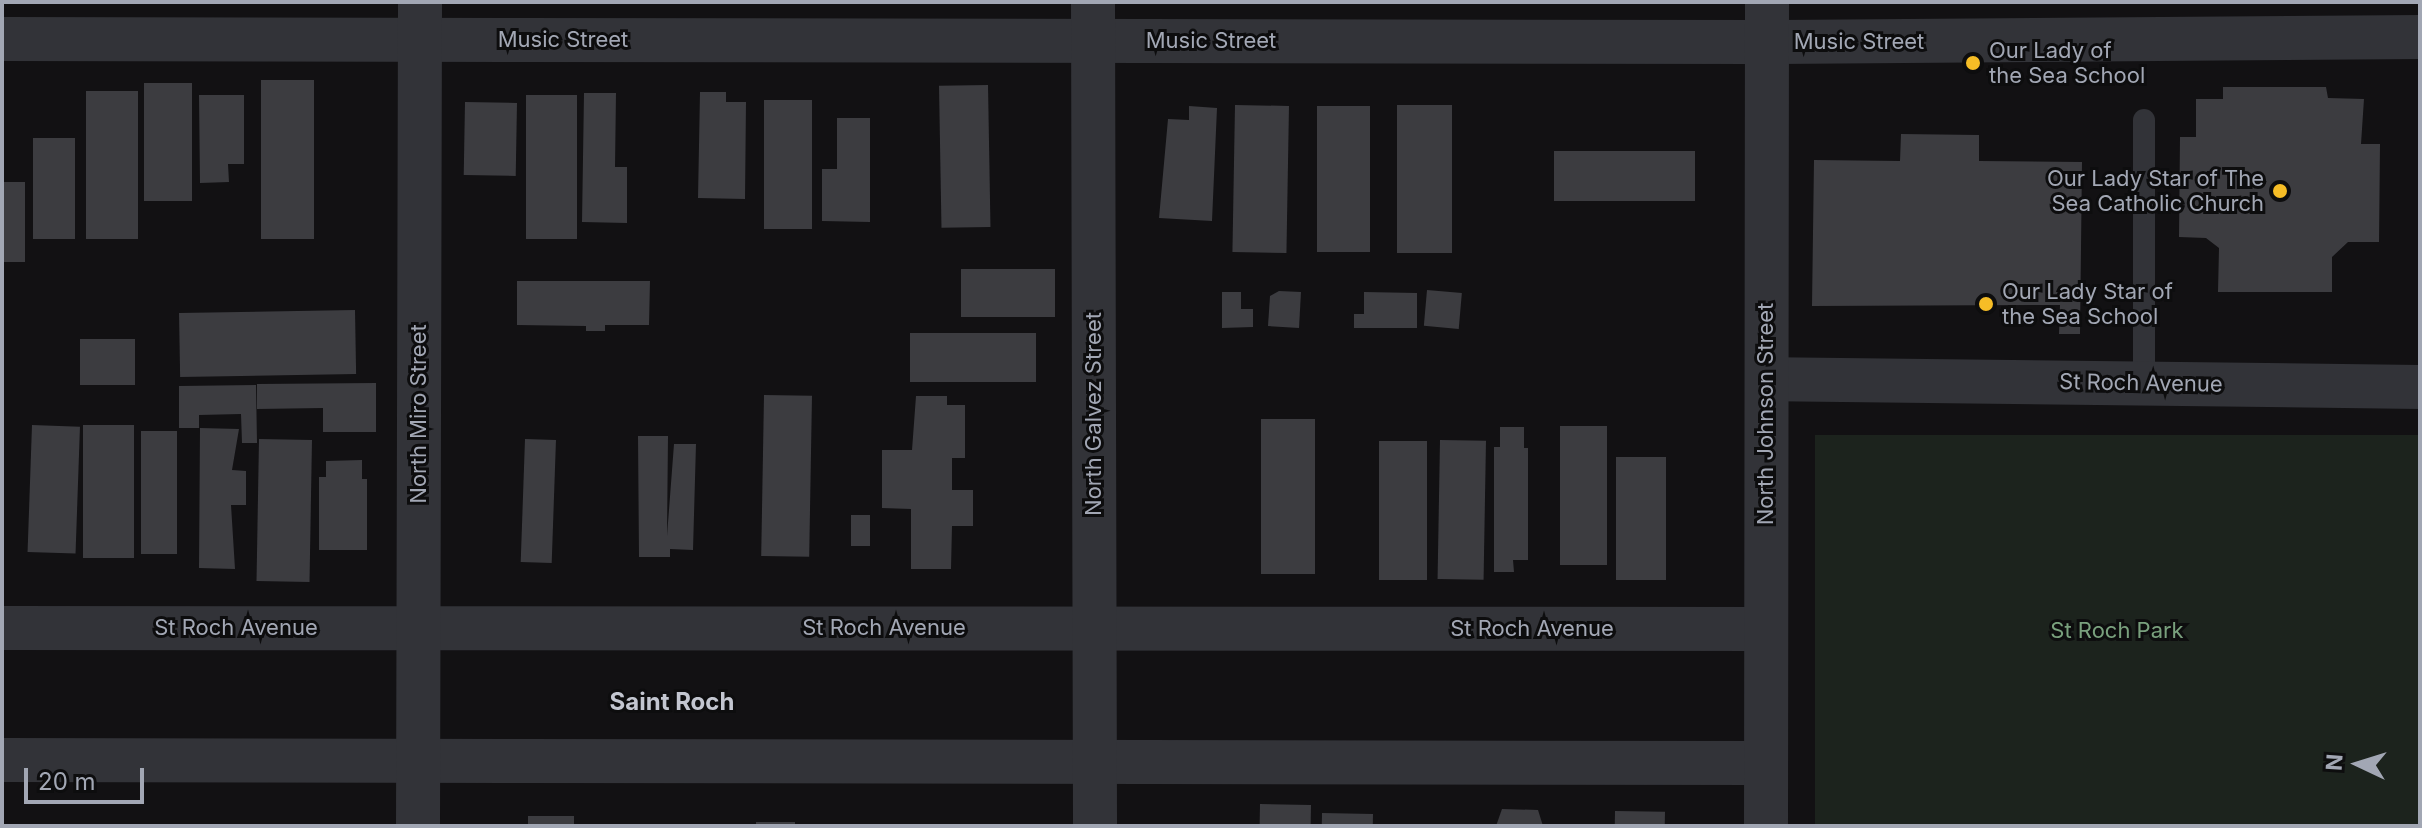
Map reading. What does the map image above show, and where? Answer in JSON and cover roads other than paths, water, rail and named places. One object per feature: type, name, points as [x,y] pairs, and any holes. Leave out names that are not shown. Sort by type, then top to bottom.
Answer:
[{"type":"street","name":"Music Street","points":[[2,39],[420,21],[1767,22],[2420,37]]},
{"type":"street","name":"North Miro Street","points":[[418,826],[420,21]]},
{"type":"street","name":"North Galvez Street","points":[[1093,22],[1095,826]]},
{"type":"street","name":"North Johnson Street","points":[[1766,826],[1767,22]]},
{"type":"street","name":"St Roch Avenue","points":[[1767,379],[2420,387]]},
{"type":"street","name":"St Roch Avenue","points":[[2,628],[1766,629]]},
{"type":"street","points":[[2,760],[1766,763]]},
{"type":"lane","points":[[2144,120],[2144,383]]},
{"type":"place","name":"Our Lady of the Sea School","points":[[1973,63]]},
{"type":"place","name":"Our Lady Star of The Sea Catholic Church","points":[[2280,191]]},
{"type":"place","name":"Our Lady Star of the Sea School","points":[[1986,304]]},
{"type":"district","name":"Saint Roch","points":[[672,702]]},
{"type":"park label","name":"St Roch Park","points":[[2117,631]]}]
